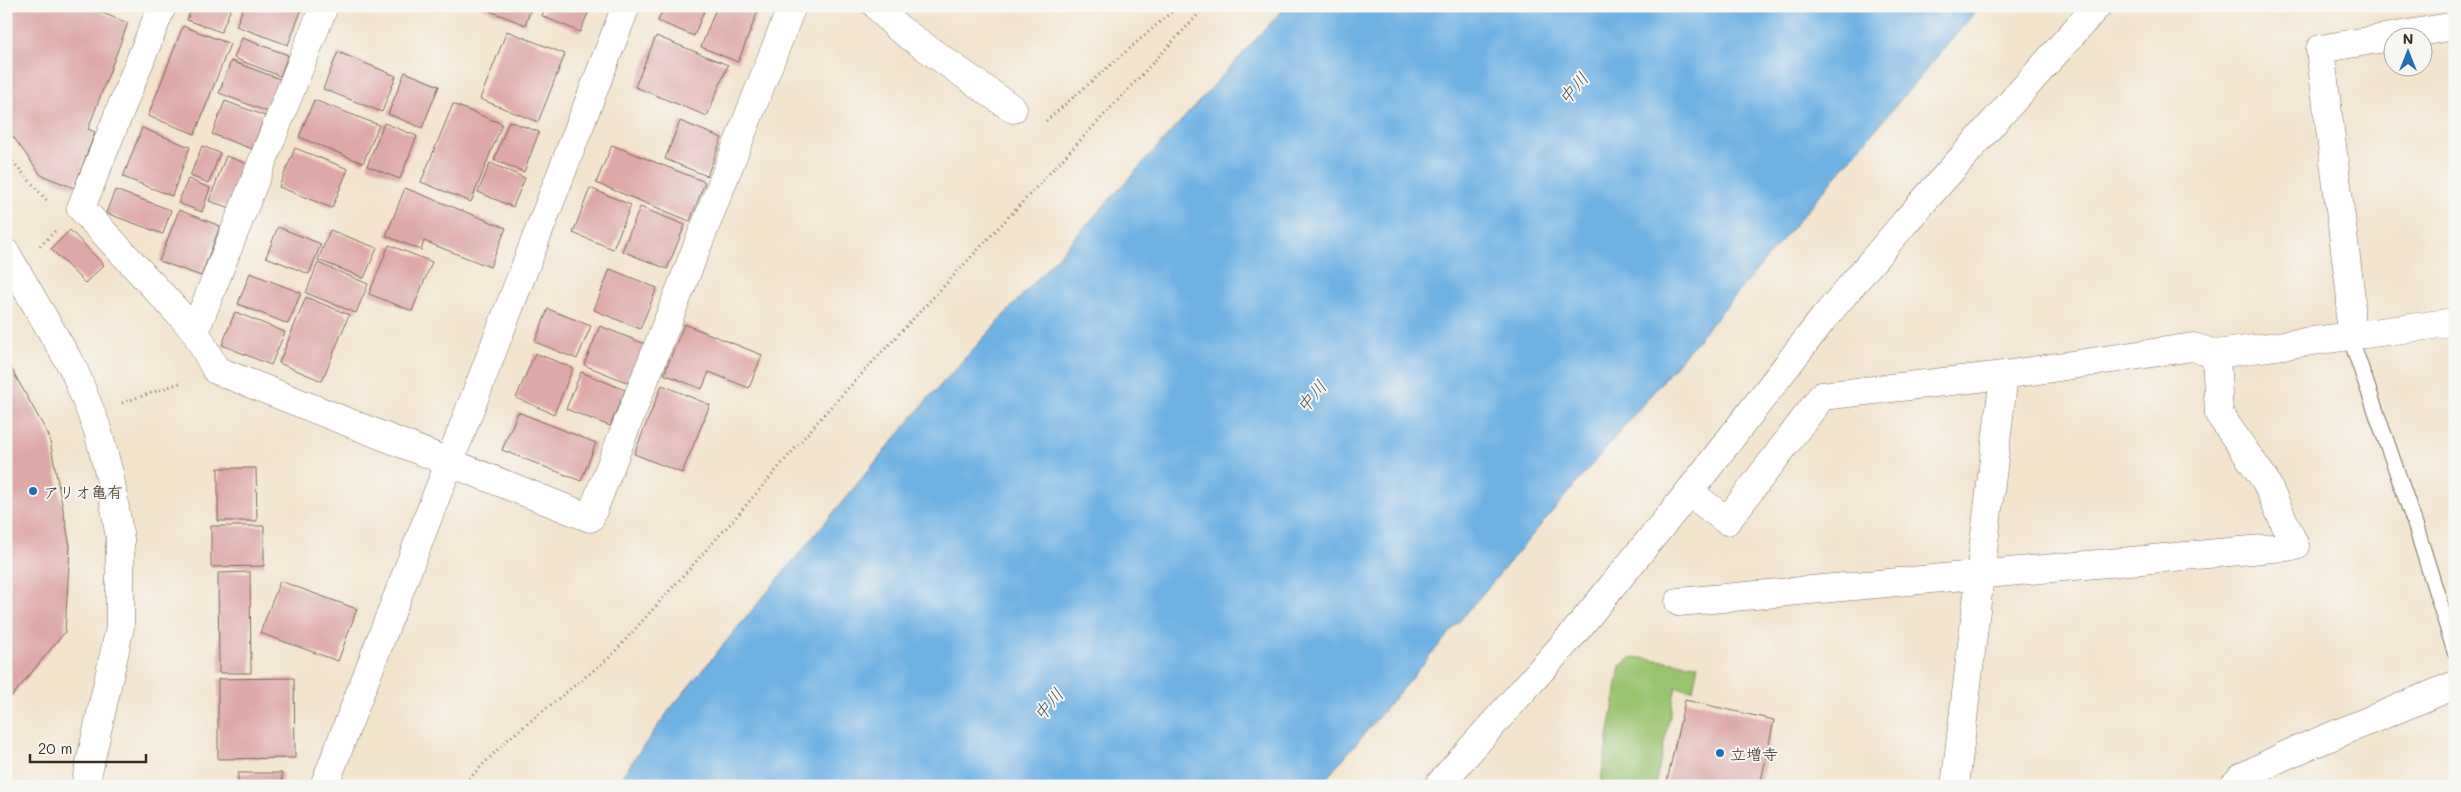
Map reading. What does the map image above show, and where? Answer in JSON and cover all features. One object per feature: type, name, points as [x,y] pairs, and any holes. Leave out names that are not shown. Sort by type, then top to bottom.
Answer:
[{"type":"street","points":[[162,6],[73,215],[195,331],[216,370],[448,464],[590,518],[792,6]]},
{"type":"street","points":[[195,331],[324,6]]},
{"type":"street","points":[[324,786],[626,6]]},
{"type":"street","points":[[878,6],[898,28],[1014,109]]},
{"type":"street","points":[[1438,786],[1574,633],[1689,492],[1823,319],[1906,221],[2097,6]]},
{"type":"street","points":[[2349,334],[2351,298],[2320,49],[2455,26]]},
{"type":"street","points":[[6,253],[74,370],[98,428],[110,477],[120,539],[120,627],[84,786]]},
{"type":"street","points":[[1689,492],[1727,521],[1822,396],[2004,375],[2193,347],[2216,354],[2349,334],[2455,322]]},
{"type":"street","points":[[1679,602],[2295,546],[2265,480],[2219,414],[2216,354]]},
{"type":"street","points":[[1955,786],[2004,375]]},
{"type":"street","points":[[2233,786],[2242,777],[2286,755],[2455,685]]},
{"type":"lane","points":[[2349,334],[2415,524],[2455,652]]},
{"type":"path","points":[[462,786],[507,740],[610,657],[736,517],[833,405],[1206,6]]},
{"type":"path","points":[[1014,109],[1039,127],[1175,9],[1203,10]]},
{"type":"path","points":[[6,154],[73,215],[38,248]]},
{"type":"path","points":[[119,404],[216,370]]},
{"type":"green space","points":[[1633,657],[1698,665],[1693,690],[1676,687],[1655,786],[1600,786],[1620,666]]},
{"type":"water","name":"中川","points":[[1286,6],[1980,6],[1320,786],[615,786],[670,709],[926,401]]},
{"type":"building","points":[[6,6],[84,6],[128,23],[88,129],[95,132],[74,188],[41,175],[6,127]]},
{"type":"building","points":[[192,6],[232,6],[221,32],[187,20]]},
{"type":"building","points":[[244,6],[303,6],[288,45],[236,26]]},
{"type":"building","points":[[478,6],[532,6],[525,25]]},
{"type":"building","points":[[546,6],[591,6],[580,32],[542,16]]},
{"type":"building","points":[[664,6],[706,6],[694,36],[658,21]]},
{"type":"building","points":[[717,6],[760,6],[738,62],[701,47]]},
{"type":"building","points":[[183,26],[230,44],[195,134],[148,116]]},
{"type":"building","points":[[507,31],[565,54],[538,122],[480,99]]},
{"type":"building","points":[[656,36],[728,65],[707,116],[635,87]]},
{"type":"building","points":[[242,38],[288,55],[280,76],[234,58]]},
{"type":"building","points":[[338,52],[396,76],[382,112],[323,89]]},
{"type":"building","points":[[231,61],[280,79],[268,112],[219,93]]},
{"type":"building","points":[[405,72],[439,86],[422,128],[388,114]]},
{"type":"building","points":[[314,100],[379,125],[363,163],[299,137]]},
{"type":"building","points":[[225,101],[265,116],[252,149],[212,134]]},
{"type":"building","points":[[453,104],[502,124],[471,202],[421,182]]},
{"type":"building","points":[[509,121],[539,132],[524,172],[494,160]]},
{"type":"building","points":[[680,121],[722,138],[707,176],[665,159]]},
{"type":"building","points":[[384,123],[417,136],[400,179],[367,166]]},
{"type":"building","points":[[142,128],[190,147],[172,196],[123,177]]},
{"type":"building","points":[[612,145],[705,182],[690,221],[596,183]]},
{"type":"building","points":[[202,146],[220,153],[209,183],[190,176]]},
{"type":"building","points":[[295,148],[348,169],[332,208],[279,187]]},
{"type":"building","points":[[226,156],[248,164],[231,208],[209,201]]},
{"type":"building","points":[[490,163],[525,178],[513,207],[478,192]]},
{"type":"building","points":[[188,179],[210,188],[202,212],[178,203]]},
{"type":"building","points":[[405,188],[506,228],[490,267],[424,241],[421,250],[386,236]]},
{"type":"building","points":[[590,188],[631,205],[613,249],[573,233]]},
{"type":"building","points":[[115,190],[171,210],[163,234],[106,213]]},
{"type":"building","points":[[640,207],[685,225],[667,269],[622,251]]},
{"type":"building","points":[[179,210],[220,226],[201,276],[159,261]]},
{"type":"building","points":[[278,227],[321,244],[309,274],[266,257]]},
{"type":"building","points":[[70,230],[104,265],[85,283],[51,249]]},
{"type":"building","points":[[330,230],[377,248],[364,278],[318,260]]},
{"type":"building","points":[[389,245],[432,262],[412,311],[369,294]]},
{"type":"building","points":[[318,263],[368,284],[356,313],[306,293]]},
{"type":"building","points":[[610,269],[657,288],[640,329],[594,310]]},
{"type":"building","points":[[250,273],[301,293],[288,324],[238,304]]},
{"type":"building","points":[[306,297],[349,315],[322,381],[279,363]]},
{"type":"building","points":[[548,309],[591,326],[577,359],[535,342]]},
{"type":"building","points":[[235,312],[285,332],[271,365],[222,345]]},
{"type":"building","points":[[684,324],[762,355],[749,388],[709,372],[702,389],[664,374]]},
{"type":"building","points":[[600,326],[645,344],[629,383],[584,365]]},
{"type":"building","points":[[535,353],[573,368],[554,414],[516,398]]},
{"type":"building","name":"アリオ亀有","points":[[6,359],[49,436],[70,546],[65,632],[13,695],[6,699]]},
{"type":"building","points":[[581,372],[625,390],[610,426],[566,409]]},
{"type":"building","points":[[662,385],[710,405],[682,473],[634,454]]},
{"type":"building","points":[[518,412],[596,443],[581,481],[502,450]]},
{"type":"building","points":[[218,468],[256,468],[257,521],[218,521]]},
{"type":"building","points":[[211,526],[264,526],[264,566],[211,567]]},
{"type":"building","points":[[250,572],[251,673],[219,673],[218,573]]},
{"type":"building","points":[[280,581],[357,609],[338,661],[260,633]]},
{"type":"building","points":[[294,678],[295,758],[218,759],[218,679]]},
{"type":"building","name":"立増寺","points":[[1685,700],[1774,720],[1760,786],[1666,786]]},
{"type":"building","points":[[238,773],[282,773],[282,786],[238,786]]},
{"type":"place","name":"アリオ亀有","points":[[33,491]]},
{"type":"place","name":"立増寺","points":[[1720,753]]}]
